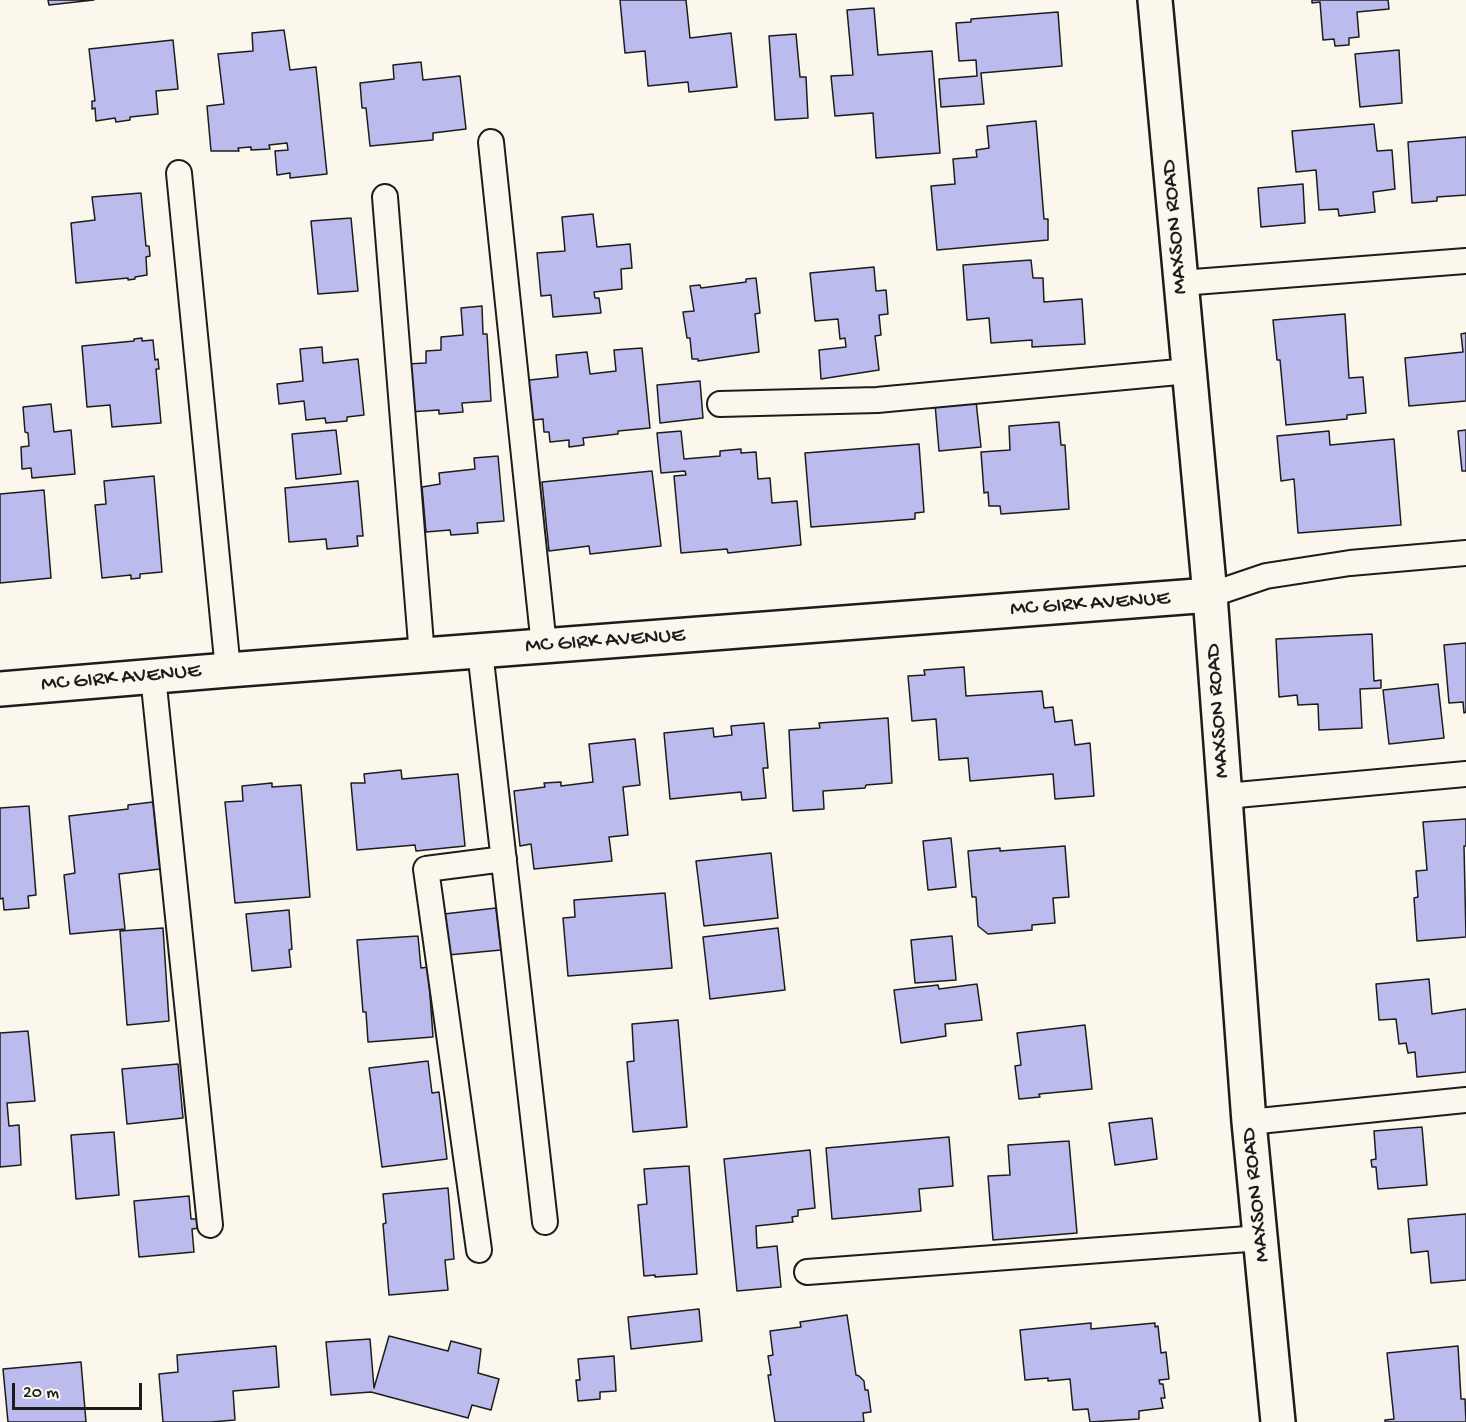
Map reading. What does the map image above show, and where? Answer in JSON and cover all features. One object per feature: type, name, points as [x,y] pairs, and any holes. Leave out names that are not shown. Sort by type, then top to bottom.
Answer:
[{"type":"street","name":"MAXSON ROAD","points":[[1155,0],[1210,595],[1249,1122],[1278,1422]]},
{"type":"street","name":"MC GIRK AVENUE","points":[[0,689],[1210,595]]},
{"type":"lane","points":[[491,142],[544,646]]},
{"type":"lane","points":[[179,172],[228,670]]},
{"type":"lane","points":[[386,197],[422,656]]},
{"type":"lane","points":[[1181,283],[1466,261]]},
{"type":"lane","points":[[720,404],[877,399],[1189,371]]},
{"type":"lane","points":[[1210,595],[1266,576],[1350,563],[1466,553]]},
{"type":"lane","points":[[480,651],[545,1221]]},
{"type":"lane","points":[[153,676],[210,1225]]},
{"type":"lane","points":[[1226,796],[1466,774]]},
{"type":"lane","points":[[480,1250],[426,869],[504,859]]},
{"type":"lane","points":[[1249,1122],[1466,1100]]},
{"type":"lane","points":[[807,1272],[1261,1238]]},
{"type":"building","points":[[48,0],[94,0],[49,5]]},
{"type":"building","points":[[620,0],[686,0],[690,38],[731,33],[737,87],[689,92],[688,82],[648,86],[645,51],[625,53]]},
{"type":"building","points":[[1312,0],[1388,0],[1389,9],[1357,12],[1359,37],[1349,38],[1349,45],[1335,46],[1334,39],[1323,40],[1320,2],[1312,3]]},
{"type":"building","points":[[874,8],[878,55],[932,51],[940,153],[876,158],[873,113],[835,116],[831,76],[853,75],[847,10]]},
{"type":"building","points":[[1058,12],[1062,66],[981,73],[984,104],[941,107],[939,79],[977,76],[976,60],[959,61],[956,23],[971,22],[971,19]]},
{"type":"building","points":[[284,30],[290,70],[316,67],[327,174],[290,178],[290,173],[277,175],[275,151],[288,150],[287,143],[269,145],[270,149],[251,150],[251,147],[238,148],[239,151],[211,151],[207,106],[224,104],[218,54],[253,51],[252,33]]},
{"type":"building","points":[[796,34],[800,77],[806,77],[808,118],[775,120],[769,36]]},
{"type":"building","points":[[173,40],[178,89],[156,91],[158,114],[130,117],[130,120],[116,122],[115,118],[96,121],[95,108],[92,109],[92,101],[95,101],[89,49]]},
{"type":"building","points":[[1399,50],[1402,103],[1360,107],[1355,54]]},
{"type":"building","points":[[421,62],[423,80],[460,76],[466,129],[433,133],[433,140],[370,146],[366,108],[362,108],[360,83],[394,79],[393,65]]},
{"type":"building","points":[[1036,121],[1044,219],[1048,219],[1048,240],[937,250],[931,186],[955,184],[953,159],[977,157],[976,150],[989,148],[987,126]]},
{"type":"building","points":[[1374,124],[1377,151],[1392,150],[1395,189],[1373,192],[1375,212],[1339,216],[1338,209],[1319,210],[1316,170],[1296,172],[1292,131]]},
{"type":"building","points":[[1466,137],[1466,195],[1437,197],[1437,201],[1412,203],[1408,142]]},
{"type":"building","points":[[1303,184],[1305,223],[1261,227],[1258,188]]},
{"type":"building","points":[[141,193],[146,246],[149,246],[150,256],[146,257],[147,275],[128,280],[128,278],[76,283],[71,223],[95,220],[92,197]]},
{"type":"building","points":[[593,214],[597,247],[630,244],[632,268],[621,269],[622,289],[594,292],[595,298],[599,298],[601,313],[553,317],[551,295],[541,296],[537,253],[565,251],[562,217]]},
{"type":"building","points":[[351,218],[358,291],[318,294],[311,221]]},
{"type":"building","points":[[1031,260],[1033,278],[1043,278],[1044,302],[1082,299],[1085,344],[1032,347],[1032,340],[991,343],[989,318],[967,320],[963,265]]},
{"type":"building","points":[[874,267],[876,291],[886,290],[888,314],[879,315],[881,335],[875,336],[879,370],[821,379],[819,350],[846,347],[845,338],[840,339],[838,319],[815,321],[810,273]]},
{"type":"building","points":[[756,278],[760,313],[755,314],[759,352],[698,361],[698,359],[692,359],[690,338],[687,338],[683,312],[694,311],[690,286],[700,285],[701,288],[746,282],[746,279]]},
{"type":"building","points":[[482,306],[483,334],[487,334],[491,401],[462,403],[463,412],[439,414],[439,410],[409,412],[407,364],[426,363],[426,351],[441,350],[441,337],[463,335],[461,308]]},
{"type":"building","points":[[1345,314],[1349,378],[1363,377],[1366,413],[1347,415],[1347,419],[1286,425],[1280,360],[1277,360],[1273,320]]},
{"type":"building","points":[[1466,333],[1466,401],[1409,406],[1405,358],[1463,352],[1461,334]]},
{"type":"building","points":[[142,338],[142,341],[153,340],[155,360],[158,359],[159,369],[156,369],[161,423],[112,427],[110,405],[87,407],[82,346],[134,341],[134,339]]},
{"type":"building","points":[[322,347],[323,363],[358,359],[364,415],[347,417],[347,421],[326,423],[325,418],[306,420],[304,401],[279,404],[277,384],[303,381],[300,349]]},
{"type":"building","points":[[642,348],[650,428],[583,438],[584,445],[569,447],[569,440],[550,442],[549,432],[544,432],[543,419],[525,421],[520,381],[558,377],[556,355],[587,352],[590,374],[616,371],[614,350]]},
{"type":"building","points":[[700,381],[703,418],[660,423],[657,385]]},
{"type":"building","points":[[976,401],[981,447],[939,451],[935,404]]},
{"type":"building","points":[[51,404],[54,432],[71,430],[75,474],[32,478],[31,468],[22,469],[21,447],[29,446],[28,433],[25,432],[23,407]]},
{"type":"building","points":[[1059,422],[1061,445],[1065,445],[1069,509],[1001,514],[1000,506],[989,506],[988,492],[984,493],[981,452],[1010,450],[1009,426]]},
{"type":"building","points":[[336,430],[341,474],[296,479],[292,434]]},
{"type":"building","points":[[1466,430],[1466,471],[1462,471],[1458,431]]},
{"type":"building","points":[[681,431],[684,459],[720,456],[720,451],[741,449],[741,453],[756,452],[758,479],[770,478],[772,503],[797,501],[801,545],[728,553],[727,549],[681,553],[674,476],[686,475],[685,471],[661,473],[657,433]]},
{"type":"building","points":[[1329,431],[1330,445],[1394,439],[1401,525],[1298,533],[1294,479],[1281,481],[1277,436]]},
{"type":"building","points":[[919,444],[924,512],[915,513],[915,519],[811,527],[805,453]]},
{"type":"building","points":[[498,456],[504,521],[477,523],[478,533],[451,535],[450,530],[426,532],[422,487],[440,484],[439,473],[475,469],[474,458]]},
{"type":"building","points":[[652,471],[661,546],[590,554],[589,546],[549,551],[542,482]]},
{"type":"building","points":[[154,476],[162,572],[140,574],[140,578],[131,579],[131,575],[102,578],[95,505],[106,504],[104,481]]},
{"type":"building","points":[[358,481],[363,536],[357,536],[358,546],[327,549],[326,539],[289,542],[285,488]]},
{"type":"building","points":[[44,490],[51,578],[0,583],[0,494]]},
{"type":"building","points":[[1372,634],[1374,681],[1381,680],[1381,688],[1360,689],[1362,728],[1319,730],[1318,704],[1298,705],[1297,695],[1279,697],[1276,639]]},
{"type":"building","points":[[1466,643],[1466,712],[1464,713],[1463,702],[1449,703],[1444,645]]},
{"type":"building","points":[[964,667],[966,696],[1042,691],[1044,708],[1053,707],[1055,722],[1072,720],[1075,745],[1090,743],[1094,796],[1055,799],[1053,774],[970,781],[968,758],[939,760],[936,719],[912,721],[908,676],[925,675],[924,670]]},
{"type":"building","points":[[1438,684],[1444,738],[1389,744],[1383,690]]},
{"type":"building","points":[[888,718],[892,783],[866,785],[865,788],[823,791],[824,809],[793,811],[789,730],[820,728],[819,723]]},
{"type":"building","points":[[764,723],[768,768],[763,768],[766,798],[742,800],[741,792],[670,799],[664,733],[713,728],[714,737],[732,735],[731,726]]},
{"type":"building","points":[[635,739],[640,785],[623,787],[628,835],[609,837],[612,861],[534,869],[531,844],[520,846],[514,791],[545,787],[544,783],[561,782],[561,786],[593,782],[589,744]]},
{"type":"building","points":[[401,770],[402,779],[458,774],[465,846],[416,851],[415,845],[357,850],[351,783],[365,783],[364,774]]},
{"type":"building","points":[[272,783],[272,787],[301,785],[310,897],[235,903],[225,802],[243,801],[242,786]]},
{"type":"building","points":[[153,802],[160,869],[119,874],[125,929],[70,934],[64,875],[75,873],[69,816],[128,809],[128,805]]},
{"type":"building","points":[[29,806],[36,895],[28,896],[29,908],[4,910],[3,898],[0,899],[0,808]]},
{"type":"building","points":[[1466,819],[1466,846],[1464,846],[1466,937],[1417,941],[1414,898],[1418,897],[1416,871],[1427,870],[1423,822]]},
{"type":"building","points":[[951,838],[956,887],[928,890],[923,841]]},
{"type":"building","points":[[1065,846],[1069,897],[1053,898],[1055,923],[1032,925],[1032,930],[988,934],[978,926],[976,897],[972,897],[968,851]]},
{"type":"building","points":[[771,853],[778,918],[704,926],[696,861]]},
{"type":"building","points":[[665,893],[672,968],[568,976],[563,918],[575,917],[574,900]]},
{"type":"building","points":[[496,908],[501,950],[448,955],[444,914]]},
{"type":"building","points":[[289,910],[291,967],[252,971],[246,914]]},
{"type":"building","points":[[163,928],[169,1021],[127,1025],[120,931]]},
{"type":"building","points":[[778,928],[785,990],[710,999],[703,937]]},
{"type":"building","points":[[418,936],[421,968],[428,967],[433,1037],[368,1042],[357,940]]},
{"type":"building","points":[[952,936],[956,980],[915,983],[911,940]]},
{"type":"building","points":[[1429,979],[1432,1014],[1466,1009],[1466,1072],[1417,1077],[1415,1052],[1408,1053],[1406,1043],[1399,1044],[1396,1019],[1379,1020],[1376,984]]},
{"type":"building","points":[[977,984],[982,1020],[945,1024],[946,1036],[901,1043],[894,990],[938,985],[939,989]]},
{"type":"building","points":[[678,1020],[687,1127],[633,1132],[627,1062],[634,1061],[632,1024]]},
{"type":"building","points":[[1085,1025],[1092,1089],[1039,1094],[1040,1097],[1019,1099],[1015,1066],[1021,1065],[1017,1033]]},
{"type":"building","points":[[28,1031],[35,1101],[7,1103],[9,1126],[19,1125],[21,1165],[0,1167],[0,1033]]},
{"type":"building","points":[[428,1061],[432,1093],[439,1092],[447,1159],[382,1167],[369,1068]]},
{"type":"building","points":[[178,1064],[183,1118],[127,1124],[122,1069]]},
{"type":"building","points":[[1152,1118],[1157,1159],[1115,1165],[1109,1123]]},
{"type":"building","points":[[1422,1127],[1427,1185],[1378,1189],[1376,1167],[1372,1167],[1371,1160],[1376,1159],[1374,1131]]},
{"type":"building","points":[[114,1132],[119,1195],[76,1199],[71,1135]]},
{"type":"building","points":[[949,1137],[953,1186],[919,1189],[921,1211],[832,1219],[826,1148]]},
{"type":"building","points":[[1069,1141],[1077,1233],[993,1240],[988,1176],[1010,1175],[1008,1145]]},
{"type":"building","points":[[810,1150],[815,1208],[798,1210],[798,1216],[792,1217],[793,1222],[756,1226],[757,1248],[777,1246],[781,1287],[737,1291],[724,1159]]},
{"type":"building","points":[[689,1166],[697,1274],[644,1276],[638,1205],[647,1204],[644,1169]]},
{"type":"building","points":[[448,1188],[454,1259],[445,1260],[448,1290],[389,1295],[383,1194]]},
{"type":"building","points":[[189,1196],[191,1219],[199,1219],[200,1228],[192,1229],[194,1252],[139,1257],[134,1201]]},
{"type":"building","points":[[1466,1214],[1466,1280],[1431,1283],[1428,1251],[1411,1253],[1408,1219]]},
{"type":"building","points":[[699,1309],[702,1341],[631,1349],[628,1317]]},
{"type":"building","points":[[847,1315],[856,1375],[864,1381],[865,1390],[868,1390],[871,1412],[863,1413],[864,1422],[775,1422],[768,1375],[771,1375],[768,1356],[773,1355],[770,1331],[801,1327],[800,1322]]},
{"type":"building","points":[[1091,1323],[1091,1329],[1155,1323],[1155,1327],[1158,1326],[1161,1353],[1166,1352],[1169,1379],[1159,1380],[1160,1384],[1163,1384],[1165,1398],[1161,1398],[1163,1408],[1139,1411],[1139,1419],[1090,1422],[1088,1409],[1073,1410],[1070,1379],[1025,1380],[1020,1330]]},
{"type":"building","points":[[389,1336],[448,1351],[451,1341],[481,1349],[478,1373],[499,1379],[491,1410],[472,1405],[468,1418],[371,1392],[331,1395],[326,1342],[370,1339],[374,1388]]},
{"type":"building","points":[[276,1346],[279,1387],[233,1391],[235,1420],[163,1422],[159,1374],[178,1372],[177,1355]]},
{"type":"building","points":[[1458,1346],[1461,1399],[1465,1399],[1466,1422],[1385,1422],[1385,1420],[1394,1419],[1387,1353]]},
{"type":"building","points":[[614,1356],[616,1391],[600,1392],[600,1399],[578,1401],[576,1380],[580,1380],[578,1359]]},
{"type":"building","points":[[81,1362],[86,1422],[8,1422],[3,1369]]}]
